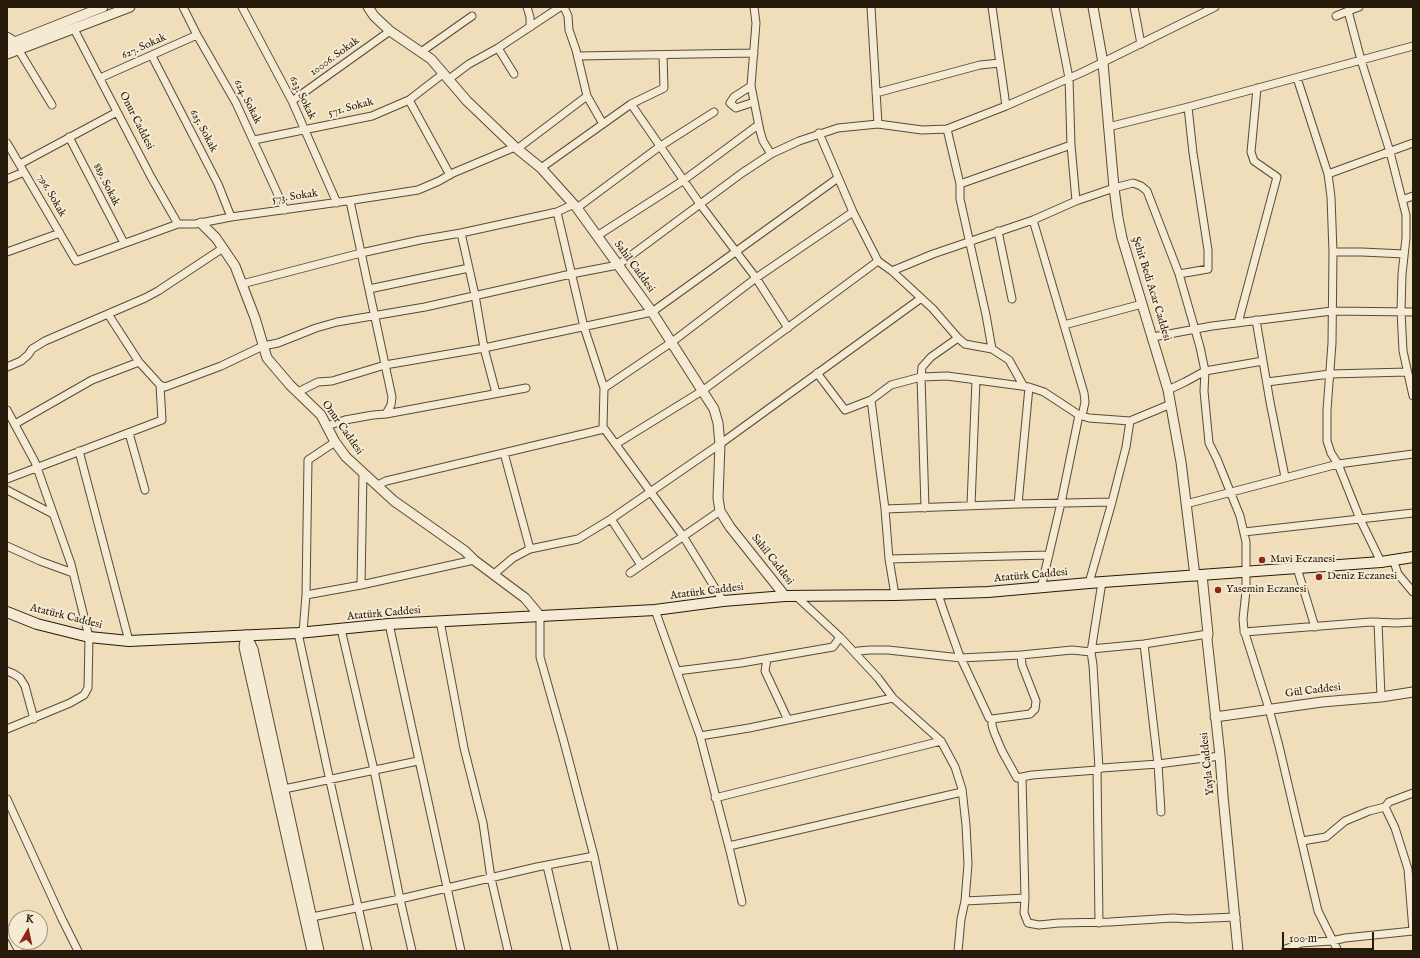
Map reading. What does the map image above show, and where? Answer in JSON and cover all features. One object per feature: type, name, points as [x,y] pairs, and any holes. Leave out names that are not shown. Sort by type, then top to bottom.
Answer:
[{"type":"main road","name":"Atatürk Caddesi","points":[[7,612],[38,624],[89,637],[129,641],[301,632],[389,624],[655,610],[723,601],[785,596],[895,596],[988,592],[1102,582],[1381,562],[1413,557]]},
{"type":"street","points":[[7,54],[13,45],[84,11],[103,7]]},
{"type":"street","points":[[13,45],[74,29],[130,7]]},
{"type":"street","name":"624. Sokak","points":[[183,7],[236,103],[285,210]]},
{"type":"street","name":"623. Sokak","points":[[242,7],[292,101],[337,203]]},
{"type":"street","name":"Sahil Caddesi","points":[[368,7],[374,16],[390,31],[431,59],[467,101],[516,148],[541,168],[575,206],[652,312],[714,409],[718,423],[720,444],[718,498],[720,511],[730,527],[785,596]]},
{"type":"street","points":[[528,7],[530,27]]},
{"type":"street","name":"571. Sokak","points":[[254,140],[372,116],[409,100],[447,76],[498,48],[560,7]]},
{"type":"street","points":[[564,7],[568,16],[569,30],[578,56],[587,96],[603,124]]},
{"type":"street","points":[[754,7],[756,22],[751,86],[758,126],[763,141],[771,154]]},
{"type":"street","points":[[871,7],[878,124]]},
{"type":"street","points":[[992,7],[1006,106]]},
{"type":"street","points":[[1055,7],[1069,78],[1071,145],[1076,201]]},
{"type":"street","name":"Şehit Bedi Acar Caddesi","points":[[1093,7],[1103,63],[1118,218],[1122,238],[1168,390],[1199,576]]},
{"type":"street","points":[[1134,7],[1141,44]]},
{"type":"street","points":[[1336,16],[1359,7]]},
{"type":"street","points":[[108,314],[139,362],[160,385],[165,387],[221,366],[263,346],[278,343],[316,328],[337,322],[425,307],[618,265],[742,173],[771,154],[799,141],[819,133],[838,128],[878,124],[916,129],[947,129],[1006,106],[1103,63],[1212,8]]},
{"type":"street","points":[[1348,11],[1361,60],[1390,152],[1406,215],[1401,311],[1403,351],[1413,393]]},
{"type":"street","points":[[421,52],[472,16]]},
{"type":"street","name":"Onur Caddesi","points":[[74,29],[151,177],[178,224]]},
{"type":"street","name":"10006. Sokak","points":[[292,101],[390,31]]},
{"type":"street","name":"627. Sokak","points":[[100,78],[198,35]]},
{"type":"street","points":[[7,36],[52,105]]},
{"type":"street","points":[[1108,127],[1188,107],[1413,46]]},
{"type":"street","points":[[498,48],[514,74]]},
{"type":"street","points":[[578,56],[754,53]]},
{"type":"street","points":[[541,168],[631,104],[664,88],[663,55]]},
{"type":"street","name":"625. Sokak","points":[[152,56],[218,184],[231,217]]},
{"type":"street","points":[[876,93],[980,65],[1000,63]]},
{"type":"street","points":[[1297,78],[1328,174],[1331,197],[1333,252],[1327,441],[1331,454],[1338,464],[1360,520],[1381,562]]},
{"type":"street","points":[[751,86],[734,97],[730,102],[736,108],[754,102]]},
{"type":"street","points":[[1238,323],[1277,177],[1254,161],[1251,152],[1257,88]]},
{"type":"street","name":"573. Sokak","points":[[76,261],[178,224],[201,223],[231,217],[337,203],[418,190],[516,148],[587,96]]},
{"type":"street","points":[[409,100],[450,175]]},
{"type":"street","points":[[631,104],[700,204],[756,278],[788,328]]},
{"type":"street","points":[[1179,274],[1208,269],[1208,250],[1193,153],[1188,107]]},
{"type":"street","points":[[20,164],[117,112]]},
{"type":"street","points":[[242,284],[361,253],[557,212],[575,206],[660,147],[714,112]]},
{"type":"street","points":[[597,236],[684,180],[758,126]]},
{"type":"street","points":[[947,129],[960,184],[960,199],[992,349]]},
{"type":"street","points":[[819,133],[838,178],[878,261],[892,271],[920,299],[933,309],[965,344],[992,349],[1009,360],[1026,386],[1018,504]]},
{"type":"street","name":"889. Sokak","points":[[69,138],[124,243]]},
{"type":"street","name":"796. Sokak","points":[[7,143],[76,261]]},
{"type":"street","points":[[1328,174],[1413,143]]},
{"type":"street","points":[[960,184],[1071,145]]},
{"type":"street","points":[[7,179],[24,172]]},
{"type":"street","points":[[298,392],[318,382],[332,381],[386,365],[484,348],[584,328],[652,312],[838,178]]},
{"type":"street","points":[[892,271],[933,254],[1033,220],[1076,201],[1114,188],[1133,184],[1141,186],[1147,191],[1179,274],[1205,371],[1204,391],[1209,443],[1240,516],[1244,532],[1246,542],[1246,592],[1243,619],[1244,632],[1269,709],[1318,911],[1338,951]]},
{"type":"street","points":[[1402,200],[1413,196]]},
{"type":"street","points":[[350,201],[392,397],[391,405],[386,414]]},
{"type":"street","points":[[557,212],[584,328],[604,388],[603,427],[683,536],[723,601]]},
{"type":"street","points":[[604,388],[672,342],[756,278],[854,212]]},
{"type":"street","points":[[1033,220],[1084,393],[1084,402],[1041,588]]},
{"type":"street","name":"Onur Caddesi","points":[[201,223],[216,238],[235,266],[255,318],[267,358],[321,415],[335,442],[346,457],[394,501],[444,535],[474,560],[525,598],[540,616]]},
{"type":"street","points":[[998,231],[1012,299]]},
{"type":"street","points":[[7,252],[60,233]]},
{"type":"street","points":[[461,233],[475,295],[484,348],[496,393]]},
{"type":"street","points":[[7,367],[21,361],[32,349],[45,341],[158,291],[223,248]]},
{"type":"street","points":[[1333,252],[1404,254]]},
{"type":"street","points":[[616,444],[702,391],[878,261]]},
{"type":"street","points":[[369,289],[469,268]]},
{"type":"street","points":[[494,574],[513,558],[530,549],[578,539],[611,519],[720,444],[920,299]]},
{"type":"street","points":[[1064,325],[1142,304]]},
{"type":"street","points":[[1153,337],[1194,329],[1332,311],[1413,312]]},
{"type":"street","points":[[1256,320],[1266,382],[1285,477]]},
{"type":"street","points":[[925,508],[921,377],[922,367],[931,357],[958,338]]},
{"type":"street","points":[[1168,390],[1205,371],[1263,361]]},
{"type":"street","points":[[15,424],[92,380],[139,362]]},
{"type":"street","points":[[1266,382],[1330,374],[1407,372]]},
{"type":"street","points":[[817,373],[845,410],[870,400],[891,385],[921,377],[947,376],[1026,386],[1044,392],[1080,415],[1089,418],[1130,421],[1171,404]]},
{"type":"street","points":[[971,505],[976,380]]},
{"type":"street","points":[[7,479],[162,420],[160,385]]},
{"type":"street","points":[[327,426],[345,420],[386,414],[526,388]]},
{"type":"street","points":[[870,400],[885,509],[889,559],[895,596]]},
{"type":"street","points":[[7,410],[37,467],[73,573],[89,637],[88,688],[84,695],[34,719],[7,729]]},
{"type":"street","points":[[1089,583],[1126,447],[1130,421]]},
{"type":"street","points":[[378,486],[386,481],[604,429]]},
{"type":"street","points":[[129,433],[145,490]]},
{"type":"street","points":[[335,442],[308,460],[306,595],[301,632],[330,780],[368,951]]},
{"type":"street","points":[[79,451],[129,641]]},
{"type":"street","points":[[504,453],[530,549]]},
{"type":"street","points":[[1186,504],[1338,464],[1413,454]]},
{"type":"street","points":[[362,585],[363,473]]},
{"type":"street","points":[[7,490],[53,514]]},
{"type":"street","points":[[885,509],[971,505],[1112,502]]},
{"type":"street","points":[[630,573],[720,511]]},
{"type":"street","points":[[1244,532],[1413,513]]},
{"type":"street","points":[[611,519],[641,565]]},
{"type":"street","points":[[7,546],[40,562],[73,573]]},
{"type":"street","points":[[889,559],[1049,555]]},
{"type":"street","points":[[306,595],[362,585],[474,560]]},
{"type":"street","points":[[1393,560],[1398,574],[1413,592]]},
{"type":"street","points":[[1297,568],[1315,627]]},
{"type":"street","name":"Yayla Caddesi","points":[[1199,576],[1208,634],[1207,639],[1236,917],[1238,951]]},
{"type":"street","points":[[1099,923],[1098,769],[1091,651],[1102,582]]},
{"type":"street","points":[[938,594],[961,658],[988,717],[992,719],[1030,714],[1034,709],[1036,701],[1022,665],[1021,655]]},
{"type":"street","points":[[796,596],[840,637],[878,678],[892,698],[941,741],[955,767],[962,792],[966,825],[968,864],[965,901],[961,919],[958,951]]},
{"type":"street","points":[[655,610],[700,736],[742,902]]},
{"type":"street","points":[[540,616],[540,657],[594,856],[614,951]]},
{"type":"street","points":[[440,622],[464,748],[483,823],[491,878],[508,951]]},
{"type":"street","points":[[1244,632],[1378,622],[1413,622]]},
{"type":"street","points":[[1378,622],[1381,696]]},
{"type":"street","points":[[389,624],[461,951]]},
{"type":"street","points":[[342,629],[374,770],[412,951]]},
{"type":"street","points":[[855,653],[858,651],[888,650],[961,658],[1021,655],[1072,650],[1091,651],[1208,634]]},
{"type":"street","points":[[246,635],[254,649],[319,951]]},
{"type":"street","points":[[246,635],[244,647],[312,951]]},
{"type":"street","points":[[677,671],[767,659],[833,647],[840,637]]},
{"type":"street","points":[[1144,644],[1158,764],[1161,812]]},
{"type":"street","points":[[767,659],[765,670],[788,720]]},
{"type":"street","points":[[7,671],[20,678],[25,686],[34,719]]},
{"type":"street","name":"Gül Caddesi","points":[[1215,717],[1322,702],[1412,694]]},
{"type":"street","points":[[700,736],[749,728],[892,698]]},
{"type":"street","points":[[992,719],[994,732],[1002,751],[1017,778],[1032,775],[1158,764],[1220,756]]},
{"type":"street","points":[[715,798],[941,741]]},
{"type":"street","points":[[284,789],[418,761]]},
{"type":"street","points":[[1022,777],[1025,898],[1024,913],[1028,923],[1039,925],[1173,918],[1188,919],[1236,917]]},
{"type":"street","points":[[729,846],[962,792]]},
{"type":"street","points":[[1302,841],[1326,837],[1345,821],[1369,811],[1385,807],[1389,802],[1413,794]]},
{"type":"street","points":[[7,799],[62,920],[78,951]]},
{"type":"street","points":[[1286,951],[1286,949],[1301,943],[1332,941],[1344,938],[1413,931],[1408,869],[1395,828],[1385,807]]},
{"type":"street","points":[[312,916],[400,899],[594,856]]},
{"type":"street","points":[[548,866],[567,951]]},
{"type":"street","points":[[965,901],[1025,898]]},
{"type":"street","points":[[7,929],[19,951]]},
{"type":"place","name":"Mavi Eczanesi","points":[[1262,560]]},
{"type":"place","name":"Deniz Eczanesi","points":[[1319,577]]},
{"type":"place","name":"Yasemin Eczanesi","points":[[1218,590]]}]
